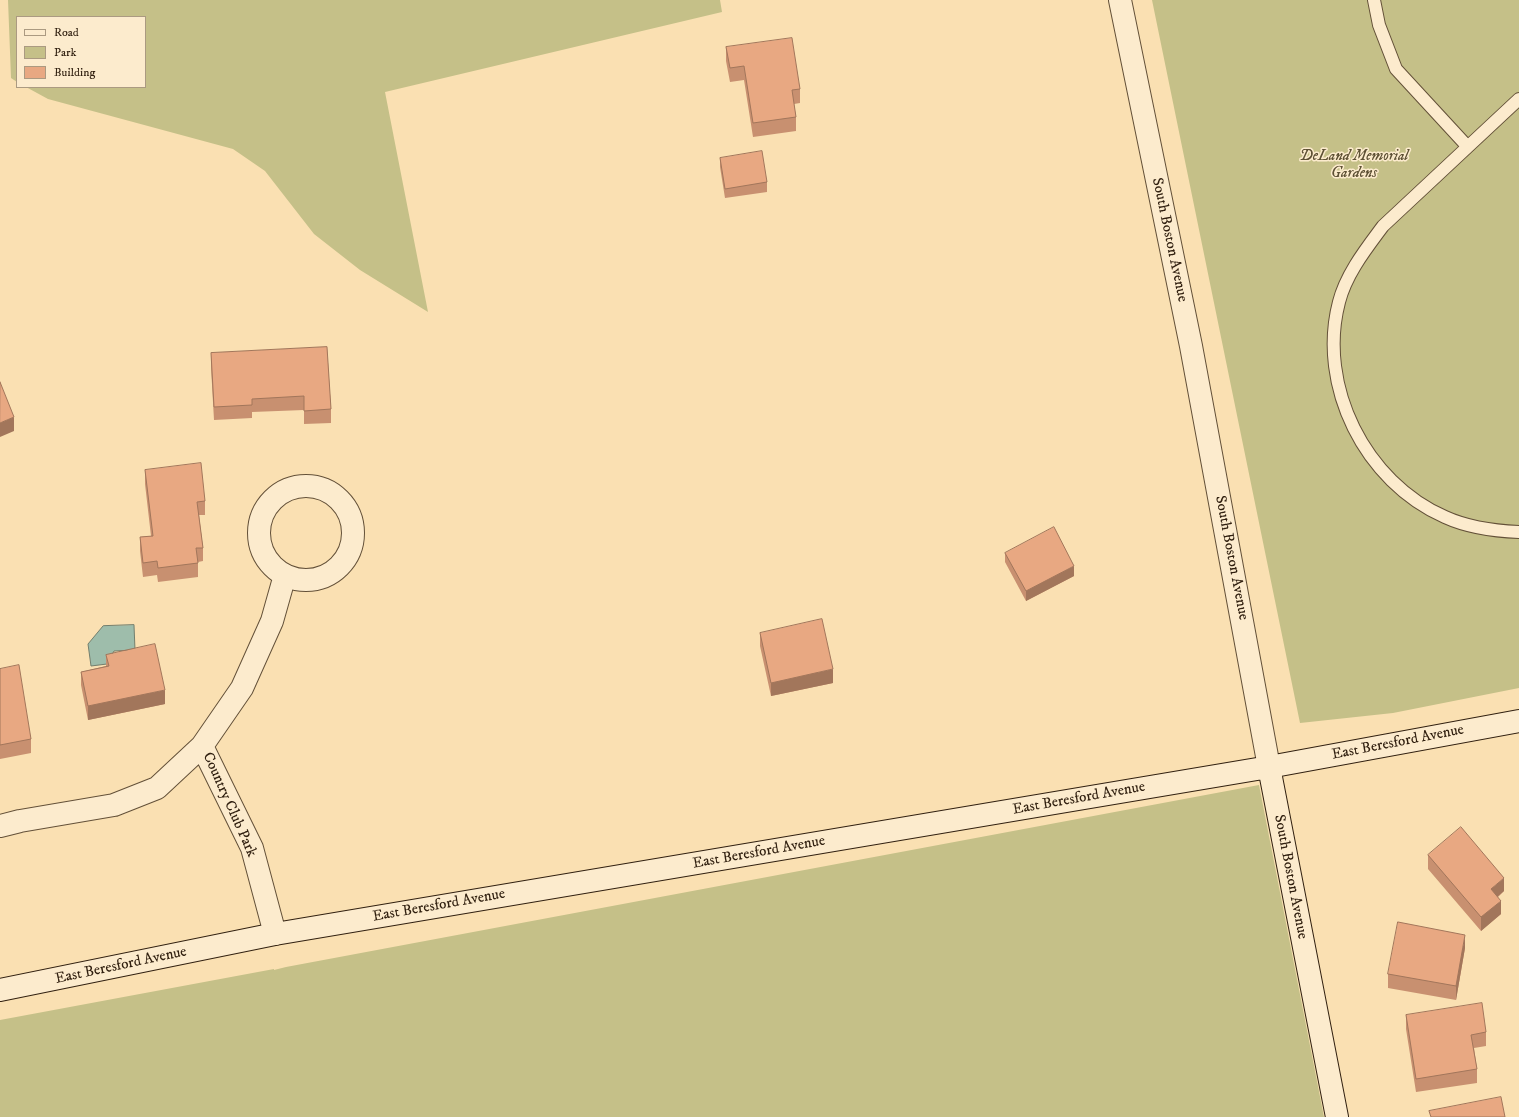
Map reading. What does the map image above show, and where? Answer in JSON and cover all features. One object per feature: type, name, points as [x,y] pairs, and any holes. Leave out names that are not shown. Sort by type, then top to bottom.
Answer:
[{"type":"street","name":"South Boston Avenue","points":[[1120,0],[1192,354],[1269,767],[1337,1117]]},
{"type":"street","points":[[296,487],[315,487],[336,496],[346,507],[352,522],[353,539],[347,556],[336,569],[319,578],[299,579],[285,575],[267,560],[260,545],[259,534],[263,515],[270,503],[280,494],[296,487]]},
{"type":"street","name":"Country Club Park","points":[[0,826],[20,821],[114,805],[157,788],[202,746],[242,688],[272,620],[285,575]]},
{"type":"street","name":"East Beresford Avenue","points":[[0,990],[275,934],[1269,767],[1519,721]]},
{"type":"street","name":"Country Club Park","points":[[202,746],[252,848],[275,934]]},
{"type":"lane","points":[[1374,0],[1379,25],[1396,70],[1467,146]]},
{"type":"lane","points":[[1519,99],[1382,226],[1352,272],[1339,301],[1333,331],[1333,363],[1348,418],[1361,443],[1384,472],[1402,489],[1423,505],[1444,517],[1467,526],[1519,532]]},
{"type":"green space","points":[[8,0],[720,0],[722,12],[385,92],[428,312],[360,270],[314,234],[265,171],[233,149],[48,99],[28,88],[146,88],[146,16],[16,16],[16,81],[11,78]]},
{"type":"green space","name":"DeLand Memorial Gardens","points":[[1152,0],[1519,0],[1519,688],[1393,713],[1300,723]]},
{"type":"green space","points":[[1259,785],[1324,1117],[0,1117],[0,1020]]},
{"type":"shaded area","points":[[134,625],[135,650],[114,651],[107,664],[91,666],[88,644],[103,626]]},
{"type":"building","points":[[792,38],[800,89],[792,90],[796,117],[753,123],[744,66],[730,68],[726,47]]},
{"type":"building","points":[[762,151],[767,182],[725,189],[720,158]]},
{"type":"building","points":[[327,347],[331,409],[304,411],[304,396],[252,399],[252,405],[214,407],[211,353]]},
{"type":"building","points":[[0,382],[14,417],[0,423]]},
{"type":"building","points":[[201,463],[205,501],[197,502],[203,548],[196,548],[198,563],[158,568],[157,561],[143,563],[140,537],[153,536],[145,470]]},
{"type":"building","points":[[1054,527],[1074,566],[1026,591],[1005,553]]},
{"type":"building","points":[[822,619],[833,669],[771,683],[760,633]]},
{"type":"building","points":[[155,644],[165,690],[88,706],[81,672],[109,666],[106,655]]},
{"type":"building","points":[[19,665],[31,739],[0,745],[0,669]]},
{"type":"building","points":[[1461,827],[1504,878],[1491,889],[1501,901],[1481,917],[1428,855]]},
{"type":"building","points":[[1398,922],[1465,935],[1456,986],[1388,974]]},
{"type":"building","points":[[1482,1003],[1486,1032],[1471,1035],[1477,1069],[1416,1079],[1406,1015]]},
{"type":"building","points":[[1501,1097],[1505,1117],[1431,1117],[1429,1111]]}]
